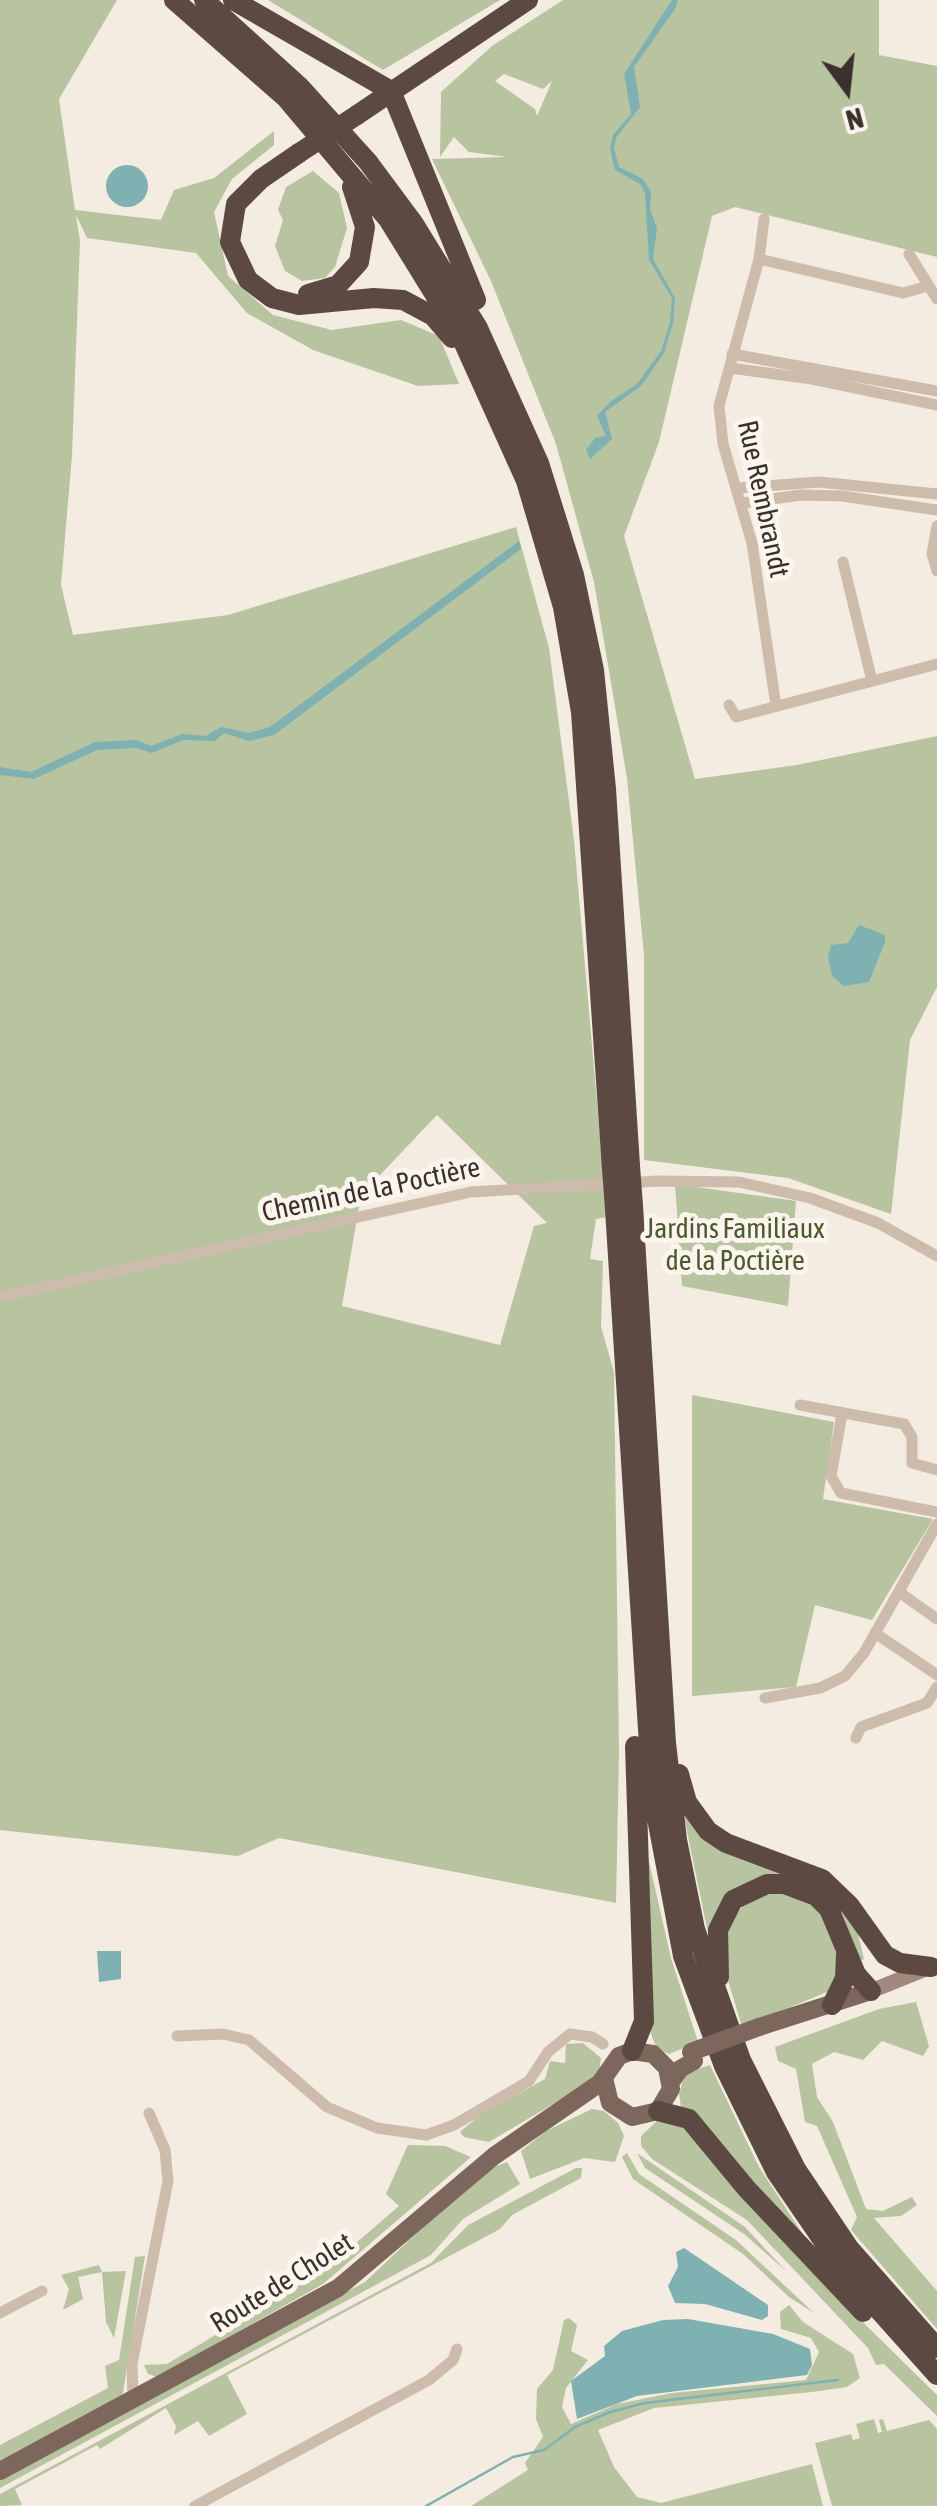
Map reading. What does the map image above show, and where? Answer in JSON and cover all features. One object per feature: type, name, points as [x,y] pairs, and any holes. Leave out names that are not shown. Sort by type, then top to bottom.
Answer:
[{"type":"highway","points":[[174,0],[248,62],[313,127],[422,268],[498,412],[546,542],[576,675],[589,796],[664,1708],[682,1868],[694,1929],[726,2026],[768,2119],[825,2215],[937,2348]]},
{"type":"highway","points":[[204,0],[286,73],[368,162],[447,274],[494,360],[552,499],[579,594],[594,670],[621,1168]]},
{"type":"highway","points":[[233,0],[391,92],[481,312],[494,360]]},
{"type":"highway","points":[[498,412],[444,326],[419,306],[374,298],[290,304],[272,298],[248,280],[232,250],[230,223],[236,204],[261,179],[528,0]]},
{"type":"highway","points":[[261,179],[243,209],[239,233],[241,250],[258,276],[274,288],[301,294],[329,290],[346,280],[363,251],[364,214],[313,127]]},
{"type":"highway","points":[[624,1207],[638,1584],[658,1838],[673,1916],[704,2016],[745,2114],[797,2206],[870,2303],[937,2377]]},
{"type":"highway","points":[[628,2052],[644,2021],[633,1680],[638,1584]]},
{"type":"highway","points":[[664,1708],[682,1786],[696,1819],[726,1843],[822,1879],[850,1906],[869,1936],[891,1959],[934,1965]]},
{"type":"highway","points":[[726,2026],[716,1958],[718,1930],[733,1900],[749,1890],[784,1884],[816,1896],[836,1921],[846,1952],[871,1991]]},
{"type":"highway","points":[[869,1936],[871,1991]]},
{"type":"highway","points":[[823,2008],[845,1978],[846,1952]]},
{"type":"highway","points":[[658,2111],[689,2119],[830,2280],[937,2377]]},
{"type":"main road","points":[[692,2057],[671,2082],[669,2096],[658,2111],[632,2117],[610,2103],[606,2072],[628,2052],[659,2058],[692,2057],[934,1965]]},
{"type":"main road","points":[[659,2058],[671,2082]]},
{"type":"main road","name":"Route de Cholet","points":[[0,2471],[338,2288],[494,2156],[569,2107],[606,2072]]},
{"type":"main road","name":"Route de Cholet","points":[[569,2107],[591,2101],[610,2103]]},
{"type":"street","name":"Rue Rembrandt","points":[[764,219],[759,259],[719,420],[742,503],[776,706]]},
{"type":"street","points":[[910,254],[937,299]]},
{"type":"street","points":[[759,259],[904,293],[928,286]]},
{"type":"street","points":[[731,362],[937,391]]},
{"type":"street","points":[[731,362],[937,406]]},
{"type":"street","points":[[738,488],[819,482],[937,494]]},
{"type":"street","points":[[742,503],[801,495],[842,496],[937,510]]},
{"type":"street","points":[[937,526],[932,554],[937,571]]},
{"type":"street","points":[[842,562],[872,681]]},
{"type":"street","points":[[728,706],[736,717],[937,664]]},
{"type":"street","name":"Chemin de la Poctière","points":[[0,1297],[471,1192],[677,1180],[758,1185],[847,1210],[937,1256]]},
{"type":"street","points":[[800,1405],[904,1424],[912,1438],[912,1463],[937,1470]]},
{"type":"street","points":[[842,1414],[831,1476],[841,1494],[937,1512]]},
{"type":"street","points":[[765,1698],[820,1688],[844,1676],[876,1633],[937,1524]]},
{"type":"street","points":[[899,1592],[937,1618]]},
{"type":"street","points":[[876,1633],[937,1675]]},
{"type":"street","points":[[856,1738],[862,1727],[927,1703],[937,1687]]},
{"type":"street","points":[[177,2036],[223,2034],[249,2040],[300,2086],[339,2113],[377,2128],[426,2134],[454,2125],[529,2081],[548,2052],[570,2034],[592,2036],[628,2052]]},
{"type":"street","points":[[603,2044],[606,2072]]},
{"type":"street","points":[[133,2399],[132,2364],[168,2181],[165,2150],[149,2113]]},
{"type":"street","points":[[0,2314],[42,2290]]},
{"type":"street","points":[[195,2506],[429,2380],[452,2360],[457,2349]]},
{"type":"green space","points":[[0,0],[117,0],[59,99],[75,210],[161,220],[174,190],[214,178],[274,131],[274,145],[232,179],[214,212],[228,276],[273,315],[332,330],[401,320],[439,336],[459,384],[418,386],[313,350],[247,313],[196,253],[87,238],[76,215],[80,241],[72,455],[61,585],[73,635],[228,615],[516,527],[549,648],[574,840],[607,1217],[596,1219],[590,1259],[603,1261],[601,1327],[614,1372],[619,1753],[616,1903],[279,1838],[238,1856],[0,1830]],"holes":[[[437,1115],[547,1223],[534,1226],[500,1345],[342,1306],[361,1195]]]},
{"type":"green space","points":[[268,0],[500,0],[383,70]]},
{"type":"green space","points":[[563,0],[879,0],[879,55],[937,66],[937,257],[735,207],[712,216],[659,442],[624,536],[695,779],[797,765],[937,736],[937,987],[910,1040],[891,1214],[788,1178],[644,1160],[644,955],[627,778],[594,582],[556,444],[491,281],[432,159],[507,157],[469,152],[454,137],[440,157],[441,92],[492,46]],"holes":[[[504,74],[543,89],[552,81],[537,116],[535,109],[495,81]]]},
{"type":"green space","points":[[313,171],[339,193],[347,228],[335,267],[325,278],[302,281],[285,271],[275,246],[283,220],[278,210],[286,187]]},
{"type":"green space","name":"Jardins Familiaux de la Poctière","points":[[675,1184],[796,1201],[788,1306],[682,1286]]},
{"type":"green space","points":[[692,1395],[834,1422],[823,1499],[933,1519],[872,1620],[815,1605],[796,1687],[692,1696]]},
{"type":"green space","points":[[681,1802],[698,1829],[828,1892],[857,1929],[864,1959],[860,1961],[839,1911],[753,1884],[711,1948]]},
{"type":"green space","points":[[645,1844],[671,1958],[698,2042],[669,2054],[657,2049],[651,2034]]},
{"type":"green space","points":[[778,1892],[803,1897],[820,1911],[832,1932],[839,1970],[832,1990],[742,2027],[724,1967],[725,1929],[742,1907],[758,1896]]},
{"type":"green space","points":[[916,2002],[929,2046],[923,2056],[882,2041],[863,2060],[834,2052],[812,2064],[817,2097],[833,2122],[866,2209],[883,2211],[912,2197],[917,2205],[901,2216],[874,2218],[937,2291],[937,2329],[851,2230],[857,2217],[817,2126],[805,2122],[796,2069],[778,2061],[775,2047],[879,2009]]},
{"type":"green space","points":[[583,2043],[601,2058],[599,2073],[590,2082],[489,2142],[464,2137],[460,2132],[480,2115],[545,2079],[550,2061],[565,2063],[566,2044]]},
{"type":"green space","points":[[710,2065],[759,2167],[812,2248],[681,2107],[679,2094],[685,2073]]},
{"type":"green space","points":[[592,2109],[604,2111],[618,2123],[624,2136],[615,2162],[584,2158],[530,2179],[521,2151],[546,2131]]},
{"type":"green space","points":[[659,2119],[681,2124],[824,2284],[937,2395],[937,2416],[884,2364],[876,2365],[868,2348],[747,2220],[652,2159],[641,2146],[641,2136]]},
{"type":"green space","points":[[408,2145],[445,2146],[471,2157],[323,2284],[157,2377],[148,2374],[144,2365],[167,2364],[326,2269],[399,2206],[386,2194]]},
{"type":"green space","points":[[627,2153],[639,2174],[736,2240],[814,2313],[789,2297],[743,2254],[633,2179],[622,2157]]},
{"type":"green space","points":[[637,2153],[745,2227],[786,2271],[744,2234],[645,2168]]},
{"type":"green space","points":[[507,2162],[520,2184],[463,2219],[431,2255],[0,2488],[0,2479],[365,2282],[445,2206],[491,2168]]},
{"type":"green space","points":[[582,2168],[581,2178],[512,2215],[500,2229],[227,2375],[247,2414],[209,2436],[198,2421],[174,2435],[176,2426],[166,2408],[100,2449],[97,2445],[15,2489],[22,2505],[0,2506],[0,2494],[431,2263],[468,2225]]},
{"type":"green space","points":[[145,2256],[122,2399],[0,2464],[0,2445],[108,2388],[105,2366],[119,2360],[135,2257]]},
{"type":"green space","points":[[99,2265],[102,2272],[78,2277],[83,2299],[63,2310],[69,2289],[61,2275]]},
{"type":"green space","points":[[126,2271],[114,2338],[106,2322],[102,2272]]},
{"type":"green space","points":[[789,2305],[803,2322],[853,2354],[860,2378],[847,2387],[654,2408],[598,2430],[614,2467],[637,2497],[661,2503],[812,2464],[823,2506],[471,2506],[528,2470],[525,2463],[543,2437],[536,2419],[537,2389],[553,2370],[564,2320],[569,2318],[577,2325],[571,2351],[588,2360],[566,2388],[562,2407],[571,2424],[617,2404],[672,2393],[806,2380],[819,2352],[811,2338],[781,2329],[780,2312]]},
{"type":"green space","points":[[874,2419],[878,2433],[882,2432],[879,2420],[883,2419],[887,2431],[929,2420],[937,2429],[937,2506],[832,2506],[815,2443],[851,2434],[853,2440],[860,2438],[856,2424]]},
{"type":"water","points":[[672,0],[678,0],[675,9],[634,67],[640,107],[616,138],[614,148],[619,167],[643,179],[651,192],[650,209],[657,228],[653,259],[675,298],[673,323],[664,353],[641,386],[605,412],[612,439],[590,459],[586,450],[595,438],[606,436],[597,416],[637,384],[661,351],[670,323],[672,298],[649,260],[645,193],[640,184],[615,170],[610,149],[613,135],[631,114],[624,74]]},
{"type":"water","points":[[127,165],[142,171],[148,186],[142,201],[127,207],[112,201],[106,186],[112,171]]},
{"type":"water","points":[[519,541],[521,549],[274,735],[249,741],[224,733],[215,741],[183,740],[151,753],[137,748],[97,750],[34,779],[0,775],[0,767],[31,772],[95,742],[137,740],[151,746],[182,734],[206,736],[221,727],[249,733],[270,727]]},
{"type":"water","points":[[859,925],[885,935],[885,942],[869,982],[844,986],[832,976],[828,957],[831,945],[848,943]]},
{"type":"water","points":[[97,1951],[121,1951],[121,1979],[99,1982]]},
{"type":"water","points":[[684,2248],[768,2305],[768,2316],[762,2320],[705,2304],[675,2303],[668,2286],[678,2267],[676,2252]]},
{"type":"water","points":[[688,2319],[773,2334],[810,2349],[812,2365],[807,2375],[637,2396],[577,2419],[571,2381],[605,2356],[604,2346],[622,2331],[663,2320]]},
{"type":"waterway","points":[[426,2506],[513,2457],[544,2450],[575,2427],[610,2412],[645,2403],[838,2380]]}]
